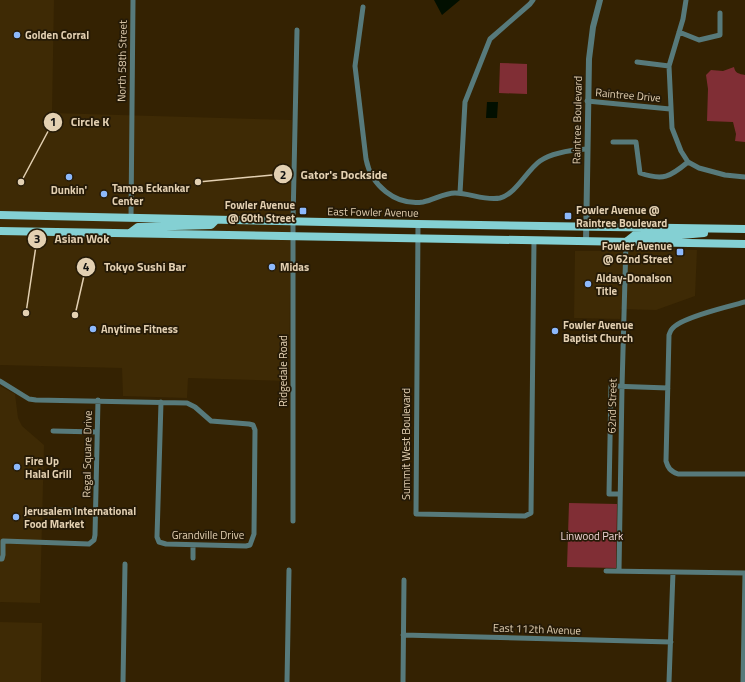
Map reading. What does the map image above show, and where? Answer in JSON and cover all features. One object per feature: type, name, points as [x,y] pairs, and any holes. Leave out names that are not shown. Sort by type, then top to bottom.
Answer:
[{"type":"main road","name":"East Fowler Avenue","points":[[1,215],[586,227],[745,228]]},
{"type":"main road","points":[[130,233],[138,227],[211,225],[216,220]]},
{"type":"main road","points":[[626,242],[636,234],[681,235],[745,228]]},
{"type":"main road","points":[[0,231],[745,244]]},
{"type":"street","name":"North 58th Street","points":[[131,218],[133,0]]},
{"type":"street","points":[[460,193],[466,102],[468,95],[490,39],[533,0]]},
{"type":"street","name":"Raintree Boulevard","points":[[586,242],[587,101],[590,42],[600,0]]},
{"type":"street","points":[[670,109],[669,66],[679,32],[686,0]]},
{"type":"street","points":[[363,7],[355,72],[366,159],[372,177],[386,192],[404,201],[417,202],[425,202],[448,194],[460,193],[489,199],[500,198],[508,194],[540,161],[555,154],[587,149]]},
{"type":"street","points":[[679,32],[699,40],[720,35],[720,13]]},
{"type":"street","name":"Ridgedale Road","points":[[293,521],[293,221],[297,30]]},
{"type":"street","points":[[637,62],[669,66]]},
{"type":"street","name":"Raintree Drive","points":[[587,101],[670,109],[672,128],[681,151],[688,162]]},
{"type":"street","points":[[613,142],[636,142],[640,173],[651,177],[667,177],[688,162],[699,168],[724,175],[745,177]]},
{"type":"street","name":"Summit West Boulevard","points":[[418,224],[416,514],[525,516],[531,513],[534,240]]},
{"type":"street","name":"62nd Street","points":[[619,571],[626,242]]},
{"type":"street","points":[[745,302],[712,311],[680,323],[672,328],[669,335],[666,460],[668,467],[672,472],[678,474],[745,474]]},
{"type":"street","name":"Grandville Drive","points":[[0,381],[29,399],[98,400],[161,402],[187,403],[195,406],[211,421],[253,425],[255,430],[254,526],[253,540],[250,545],[193,545],[166,544],[160,542],[157,537],[161,402]]},
{"type":"street","points":[[620,494],[609,494],[611,386],[668,388]]},
{"type":"street","name":"Regal Square Drive","points":[[0,559],[2,559],[4,555],[3,541],[89,544],[94,540],[98,400]]},
{"type":"street","points":[[53,431],[98,432]]},
{"type":"street","points":[[52,510],[96,511]]},
{"type":"street","points":[[193,545],[193,558]]},
{"type":"street","points":[[123,682],[125,564]]},
{"type":"street","points":[[287,682],[289,570]]},
{"type":"street","points":[[606,571],[745,573],[743,682]]},
{"type":"street","points":[[670,682],[673,572]]},
{"type":"street","points":[[403,682],[404,580]]},
{"type":"street","name":"East 112th Avenue","points":[[403,635],[671,642]]},
{"type":"shaded area","points":[[0,0],[54,0],[52,113],[292,120],[289,381],[188,378],[187,398],[123,396],[122,368],[0,365]]},
{"type":"shaded area","points":[[434,0],[460,0],[442,15]]},
{"type":"shaded area","points":[[487,102],[498,102],[497,118],[486,118]]},
{"type":"shaded area","points":[[634,248],[697,250],[695,296],[656,310],[621,309],[620,319],[574,318],[575,251],[631,251]]},
{"type":"shaded area","points":[[0,386],[15,394],[18,418],[22,426],[44,445],[40,603],[0,602]]},
{"type":"shaded area","points":[[0,622],[42,623],[41,682],[0,682]]},
{"type":"green space","points":[[500,63],[527,64],[527,94],[499,93]]},
{"type":"green space","points":[[734,67],[735,71],[745,75],[745,142],[735,141],[736,134],[733,122],[707,121],[708,89],[706,75],[711,70],[723,71]]},
{"type":"green space","name":"Linwood Park","points":[[569,503],[617,504],[616,568],[567,567]]},
{"type":"place","name":"Golden Corral","points":[[17,35]]},
{"type":"place","name":"Dunkin'","points":[[69,177]]},
{"type":"place","name":"Circle K","points":[[21,182]]},
{"type":"place","name":"Gator's Dockside","points":[[198,182]]},
{"type":"place","name":"Tampa Eckankar Center","points":[[104,194]]},
{"type":"place","name":"Fowler Avenue @ 60th Street","points":[[303,211]]},
{"type":"place","name":"Fowler Avenue @ Raintree Boulevard","points":[[568,216]]},
{"type":"place","name":"Fowler Avenue @ 62nd Street","points":[[680,252]]},
{"type":"place","name":"Midas","points":[[272,267]]},
{"type":"place","name":"Alday-Donalson Title","points":[[588,284]]},
{"type":"place","name":"Asian Wok","points":[[26,313]]},
{"type":"place","name":"Tokyo Sushi Bar","points":[[75,315]]},
{"type":"place","name":"Anytime Fitness","points":[[93,329]]},
{"type":"place","name":"Fowler Avenue Baptist Church","points":[[555,331]]},
{"type":"place","name":"Fire Up Halal Grill","points":[[17,467]]},
{"type":"place","name":"Jerusalem International Food Market","points":[[16,517]]}]
